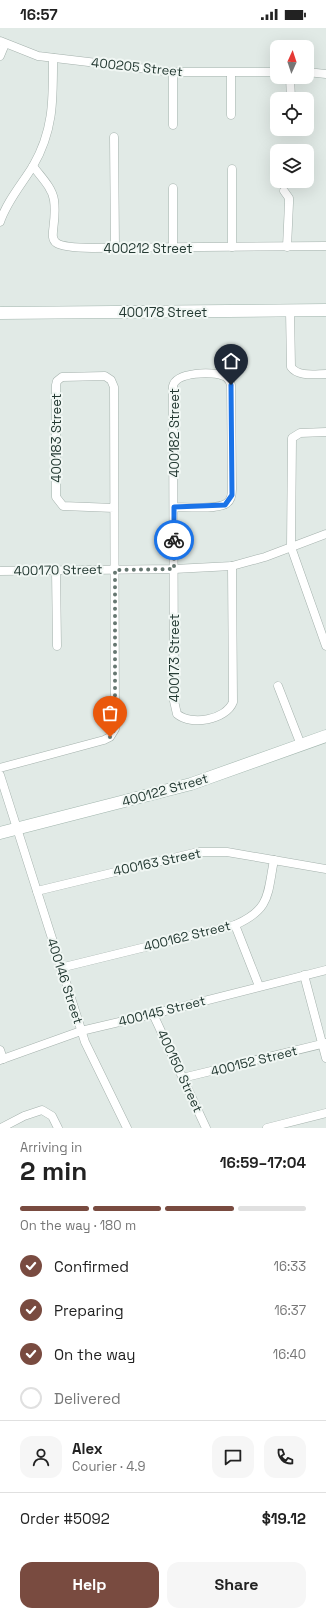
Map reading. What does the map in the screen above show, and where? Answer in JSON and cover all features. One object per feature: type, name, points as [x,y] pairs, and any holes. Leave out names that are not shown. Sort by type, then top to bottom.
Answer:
[{"type":"street","points":[[0,56],[3,42]]},
{"type":"street","name":"400205 Street","points":[[3,42],[38,56],[173,72],[270,72]]},
{"type":"street","points":[[0,222],[8,204],[33,166],[45,140],[51,120],[53,58]]},
{"type":"street","points":[[173,72],[173,125]]},
{"type":"street","points":[[231,73],[231,115]]},
{"type":"street","points":[[314,73],[326,74]]},
{"type":"street","points":[[114,137],[115,248]]},
{"type":"street","name":"400212 Street","points":[[33,166],[52,195],[54,209],[52,234],[55,242],[71,248],[232,248],[326,246]]},
{"type":"street","points":[[232,169],[232,248]]},
{"type":"street","points":[[173,188],[173,248]]},
{"type":"street","points":[[284,191],[289,198],[287,247]]},
{"type":"street","name":"400178 Street","points":[[0,313],[326,310]]},
{"type":"street","points":[[290,311],[291,367],[294,371],[300,373],[326,374]]},
{"type":"street","name":"400183 Street","points":[[0,768],[104,740],[113,734],[116,713],[113,383],[109,377],[100,375],[62,377],[57,381],[56,385],[56,497],[63,506],[114,508]]},
{"type":"street","name":"400182 Street","points":[[174,507],[225,505],[232,495],[231,385],[230,381],[224,376],[184,375],[178,378],[174,383],[174,507],[174,569]]},
{"type":"street","points":[[326,432],[300,433],[292,438],[292,547],[326,646]]},
{"type":"street","name":"400170 Street","points":[[0,571],[174,569],[232,566],[292,547],[326,534]]},
{"type":"street","name":"400173 Street","points":[[174,569],[174,708],[181,717],[199,719],[222,715],[228,711],[233,702],[232,566]]},
{"type":"street","points":[[56,570],[57,646]]},
{"type":"street","points":[[278,686],[301,745]]},
{"type":"street","name":"400122 Street","points":[[0,833],[191,784],[326,736]]},
{"type":"street","name":"400146 Street","points":[[0,775],[81,1031],[126,1128]]},
{"type":"street","name":"400163 Street","points":[[37,891],[198,852],[227,852],[326,869]]},
{"type":"street","name":"400162 Street","points":[[60,968],[235,925],[254,916],[261,910],[265,902],[274,860]]},
{"type":"street","points":[[235,925],[259,986]]},
{"type":"street","name":"400145 Street","points":[[2,1059],[81,1031],[326,970]]},
{"type":"street","points":[[304,975],[324,1044],[326,1058]]},
{"type":"street","name":"400150 Street","points":[[154,1014],[206,1128]]},
{"type":"street","name":"400152 Street","points":[[182,1078],[324,1044]]},
{"type":"street","points":[[0,1050],[2,1059]]},
{"type":"street","points":[[1,1128],[24,1116],[42,1110],[52,1116],[58,1128]]},
{"type":"street","points":[[267,1128],[326,1113]]},
{"type":"way so far","points":[[110,737],[115,729],[115,570],[174,569],[174,540]]},
{"type":"route","points":[[174,540],[174,507],[225,505],[232,495],[231,385]]}]
